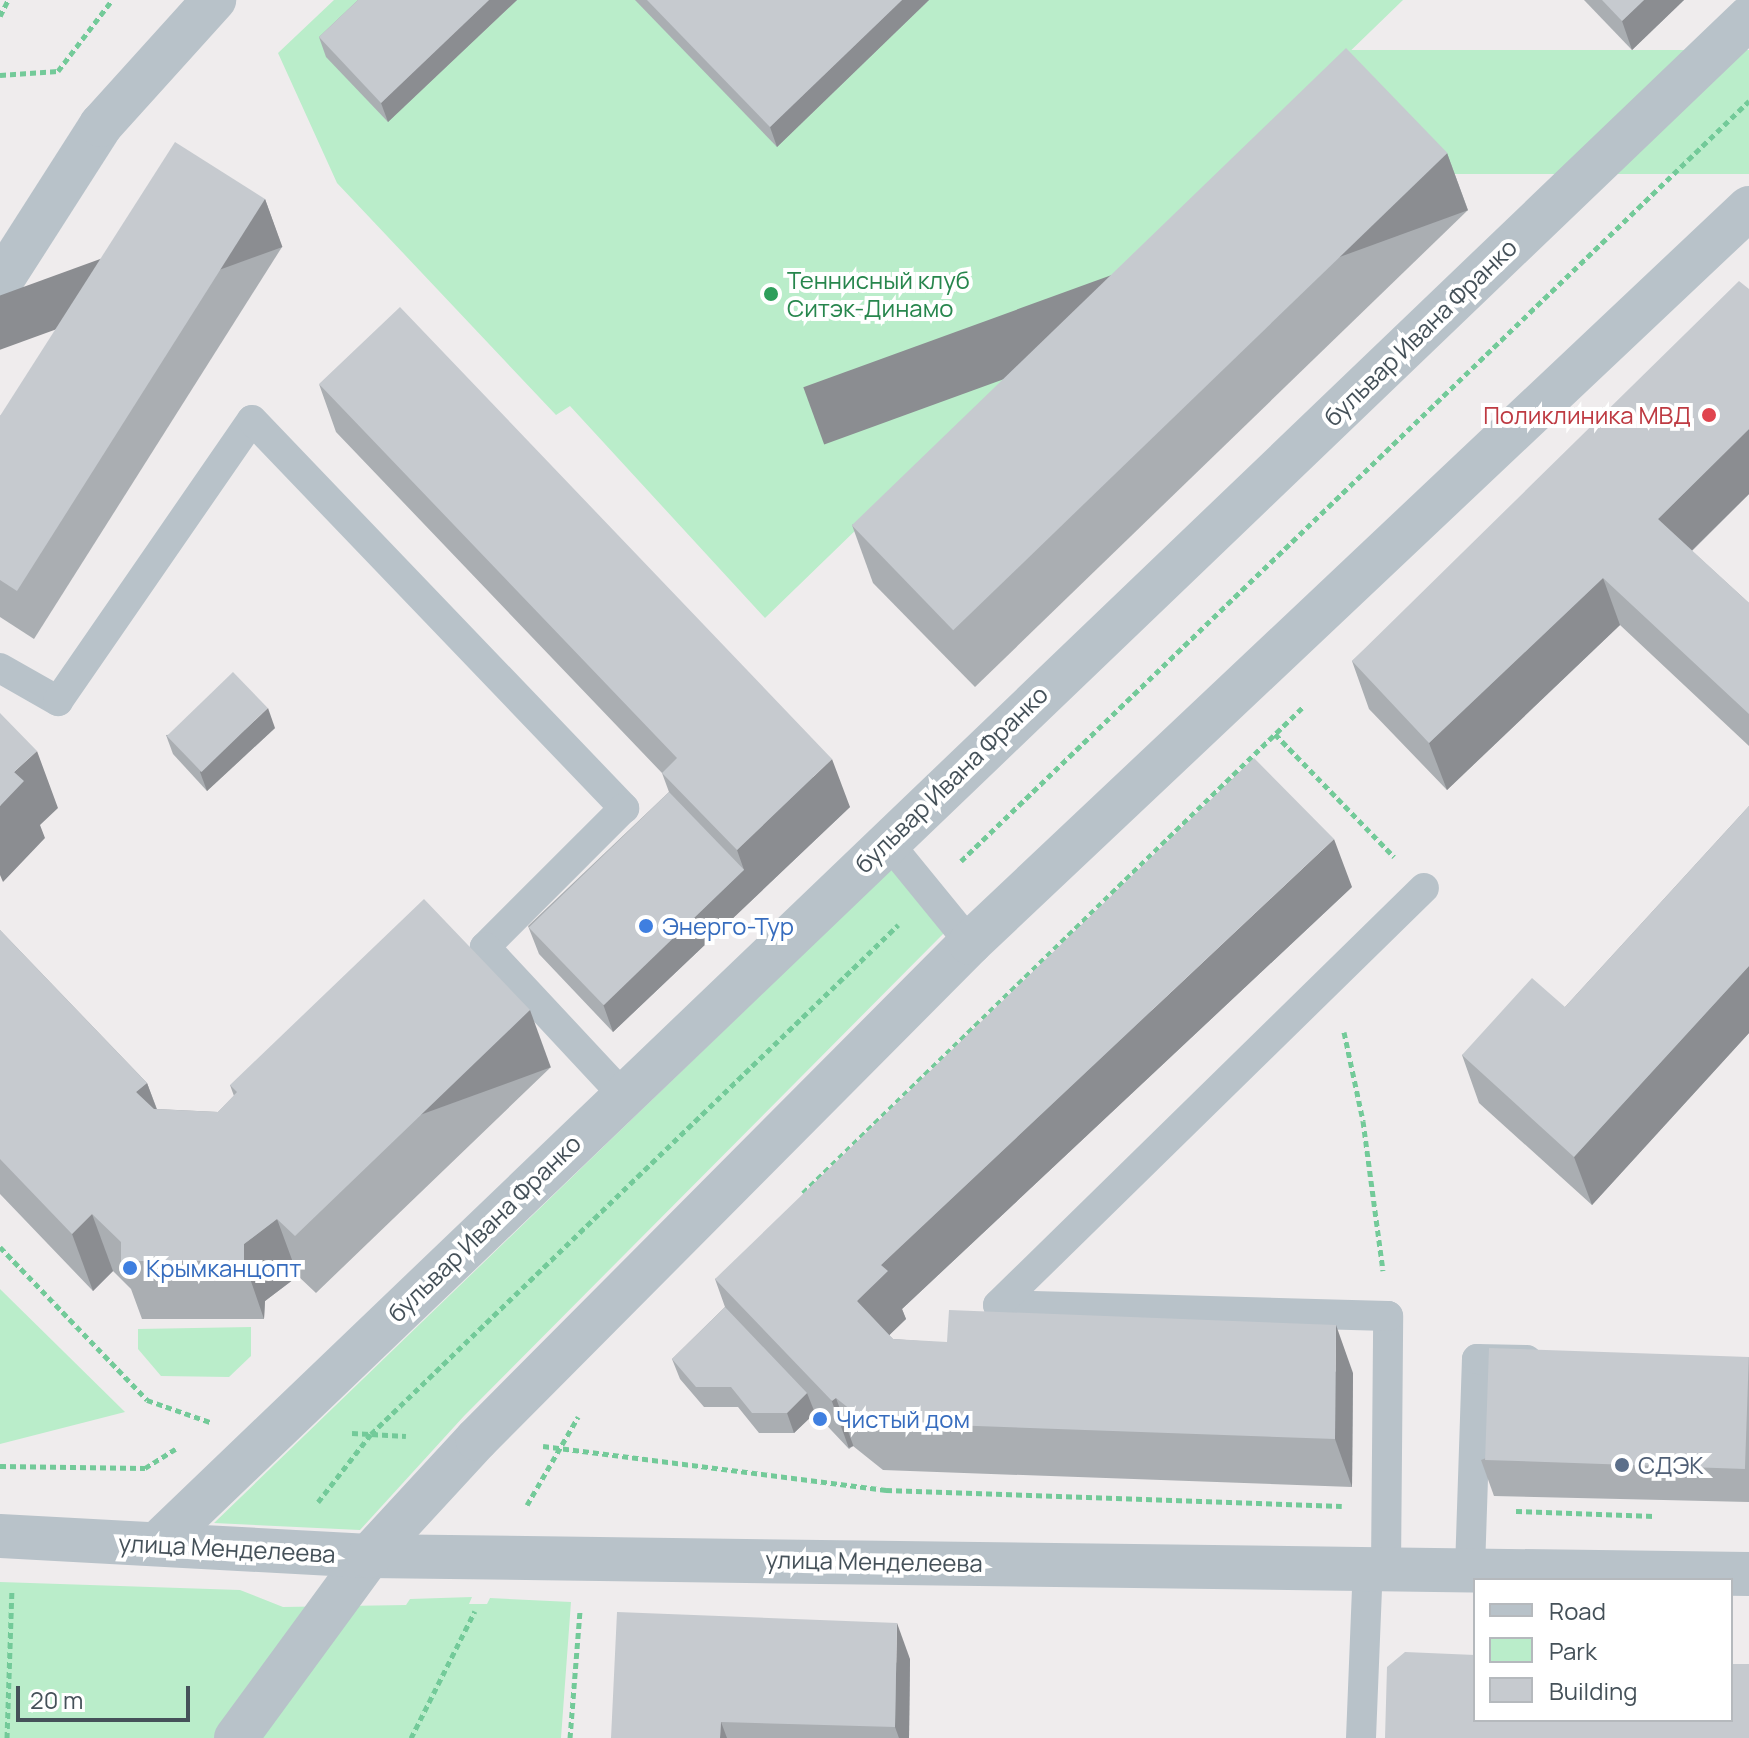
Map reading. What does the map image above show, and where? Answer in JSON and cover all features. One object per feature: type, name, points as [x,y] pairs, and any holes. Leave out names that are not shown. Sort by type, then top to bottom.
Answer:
[{"type":"street","points":[[0,283],[101,125],[214,0]]},
{"type":"street","name":"бульвар Ивана Франко","points":[[157,1544],[886,840],[1749,18]]},
{"type":"street","points":[[236,1738],[369,1556],[477,1439],[970,943],[1749,208]]},
{"type":"street","name":"улица Менделеева","points":[[0,1536],[369,1556],[1749,1574]]},
{"type":"lane","points":[[0,668],[58,701],[252,420],[624,808],[485,947],[622,1094]]},
{"type":"lane","points":[[886,840],[970,943]]},
{"type":"lane","points":[[1361,1738],[1377,1568],[1387,1507],[1388,1316],[998,1305],[1424,888]]},
{"type":"lane","points":[[1470,1569],[1477,1359],[1557,1360]]},
{"type":"path","points":[[0,16],[8,0]]},
{"type":"path","points":[[0,75],[58,71],[112,0]]},
{"type":"path","points":[[280,1551],[371,1434],[1749,101]]},
{"type":"path","points":[[795,1202],[1309,701]]},
{"type":"path","points":[[1275,734],[1424,888]]},
{"type":"path","points":[[1331,979],[1363,1121],[1388,1316]]},
{"type":"path","points":[[0,1247],[147,1400],[216,1423],[204,1431]]},
{"type":"path","points":[[411,1738],[556,1447],[580,1413]]},
{"type":"path","points":[[277,1427],[556,1447],[886,1490],[1387,1507]]},
{"type":"path","points":[[0,1466],[145,1468],[180,1446]]},
{"type":"path","points":[[1472,1510],[1657,1516]]},
{"type":"path","points":[[7,1738],[12,1584]]},
{"type":"path","points":[[570,1738],[581,1596]]},
{"type":"green space","name":"Теннисный клуб Ситэк-Динамо","points":[[334,0],[1403,0],[765,618],[570,406],[556,415],[337,183],[278,53]]},
{"type":"green space","points":[[587,50],[1749,50],[1749,174],[587,174]]},
{"type":"green space","points":[[895,865],[947,930],[464,1416],[360,1530],[214,1523]]},
{"type":"green space","points":[[0,1289],[125,1412],[0,1444]]},
{"type":"green space","points":[[251,1327],[251,1356],[229,1377],[161,1376],[138,1349],[138,1329]]},
{"type":"green space","points":[[0,1582],[240,1590],[283,1607],[406,1605],[410,1599],[472,1597],[469,1604],[487,1604],[490,1598],[571,1602],[561,1738],[0,1738]]},
{"type":"building","points":[[358,0],[489,0],[381,103],[319,37]]},
{"type":"building","points":[[647,0],[902,0],[770,127]]},
{"type":"building","points":[[1602,0],[1644,0],[1622,21]]},
{"type":"building","points":[[1346,48],[1447,153],[953,630],[852,525]]},
{"type":"building","points":[[175,142],[265,199],[17,591],[0,580],[0,416]]},
{"type":"building","points":[[1739,281],[1749,289],[1749,429],[1658,519],[1749,603],[1749,714],[1603,578],[1429,743],[1352,661]]},
{"type":"building","points":[[400,307],[832,759],[737,850],[662,773],[677,758],[319,384]]},
{"type":"building","points":[[233,672],[268,708],[202,772],[167,736]]},
{"type":"building","points":[[0,713],[37,751],[14,772],[24,781],[0,806]]},
{"type":"building","points":[[1254,758],[1334,839],[881,1265],[888,1271],[857,1301],[893,1339],[947,1342],[949,1310],[1336,1325],[1335,1439],[866,1422],[836,1398],[832,1401],[715,1279]]},
{"type":"building","name":"Энерго-Тур","points":[[669,792],[744,870],[604,1005],[529,927]]},
{"type":"building","points":[[1749,806],[1749,966],[1574,1157],[1462,1055],[1532,978],[1565,1007]]},
{"type":"building","points":[[424,899],[530,1010],[295,1236],[277,1219],[244,1244],[244,1261],[121,1261],[121,1242],[92,1214],[72,1234],[0,1159],[0,930],[147,1083],[136,1092],[154,1109],[218,1112],[237,1092],[230,1085]]},
{"type":"building","points":[[725,1307],[807,1393],[787,1413],[752,1413],[731,1387],[696,1387],[672,1359]]},
{"type":"building","points":[[1489,1348],[1749,1357],[1745,1469],[1485,1460]]},
{"type":"building","points":[[617,1612],[897,1623],[895,1727],[721,1722],[720,1738],[611,1738]]},
{"type":"building","points":[[1405,1652],[1473,1655],[1473,1722],[1733,1722],[1733,1664],[1749,1664],[1749,1738],[1385,1738],[1387,1667]]},
{"type":"place","name":"Теннисный клуб Ситэк-Динамо","points":[[771,294]]},
{"type":"place","name":"Поликлиника МВД","points":[[1709,415]]},
{"type":"place","name":"Энерго-Тур","points":[[646,926]]},
{"type":"place","name":"Крымканцопт","points":[[130,1268]]},
{"type":"place","name":"Чистый дом","points":[[820,1419]]},
{"type":"place","name":"СДЭК","points":[[1622,1465]]}]
